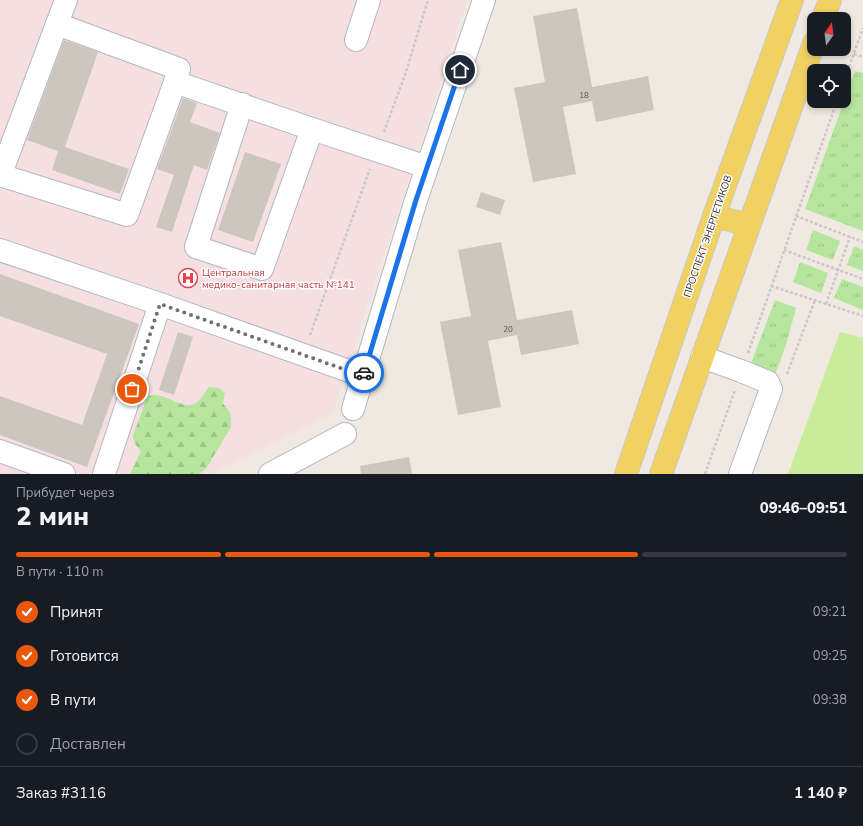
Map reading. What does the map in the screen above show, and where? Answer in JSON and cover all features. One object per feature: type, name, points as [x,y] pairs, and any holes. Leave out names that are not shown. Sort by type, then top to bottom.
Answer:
[{"type":"main road","name":"ПРОСПЕКТ ЭНЕРГЕТИКОВ","points":[[626,474],[714,216],[792,0]]},
{"type":"main road","points":[[826,12],[830,0]]},
{"type":"main road","points":[[635,447],[664,466],[748,225],[809,56]]},
{"type":"main road","points":[[714,216],[748,225]]},
{"type":"main road","points":[[670,345],[702,357]]},
{"type":"street","points":[[57,24],[179,69],[127,215],[0,175],[66,0]]},
{"type":"street","points":[[356,40],[370,0]]},
{"type":"street","points":[[353,409],[427,167],[484,0]]},
{"type":"street","points":[[175,82],[427,167]]},
{"type":"street","points":[[242,104],[196,247],[262,269],[312,129]]},
{"type":"street","points":[[0,250],[160,304],[363,376]]},
{"type":"street","points":[[104,474],[160,304]]},
{"type":"street","points":[[702,357],[768,382],[771,389],[740,474]]},
{"type":"street","points":[[270,474],[345,434]]},
{"type":"street","points":[[0,451],[64,474]]},
{"type":"path","points":[[302,355],[404,78],[428,0]]},
{"type":"path","points":[[850,64],[863,28]]},
{"type":"path","points":[[854,54],[863,57]]},
{"type":"path","points":[[705,474],[835,108]]},
{"type":"path","points":[[796,216],[863,242]]},
{"type":"path","points":[[826,304],[850,237]]},
{"type":"path","points":[[784,250],[863,279]]},
{"type":"path","points":[[771,286],[863,316]]},
{"type":"path","points":[[771,389],[785,380],[815,300]]},
{"type":"shaded area","name":"Центральная медико-санитарная часть №141","points":[[0,0],[467,0],[333,413],[211,474],[0,474]]},
{"type":"green space","points":[[855,71],[863,73],[863,231],[805,209],[842,108],[851,108],[851,82]]},
{"type":"green space","points":[[813,230],[840,241],[833,260],[806,250]]},
{"type":"green space","points":[[854,246],[863,250],[863,271],[847,265]]},
{"type":"green space","points":[[800,262],[828,273],[821,293],[793,282]]},
{"type":"green space","points":[[842,279],[863,287],[863,310],[834,298]]},
{"type":"green space","points":[[775,300],[796,308],[786,345],[775,375],[750,366]]},
{"type":"green space","points":[[840,332],[863,338],[863,474],[788,474]]},
{"type":"green space","points":[[209,387],[219,388],[225,393],[223,403],[231,414],[231,427],[206,469],[199,474],[130,474],[141,451],[135,444],[133,436],[147,397],[153,395],[159,396],[186,405],[192,405],[200,399]]},
{"type":"building","points":[[577,8],[592,87],[648,76],[654,110],[596,122],[592,101],[563,107],[576,174],[533,182],[514,88],[545,82],[533,16]]},
{"type":"building","points":[[64,40],[98,52],[65,147],[129,169],[120,194],[52,170],[58,151],[27,140]]},
{"type":"building","points":[[183,98],[197,103],[190,122],[220,133],[207,170],[194,165],[172,232],[156,227],[174,175],[157,169]]},
{"type":"building","points":[[245,152],[281,164],[253,242],[218,230]]},
{"type":"building","points":[[481,192],[505,200],[500,215],[476,207]]},
{"type":"building","points":[[501,242],[517,320],[572,310],[579,344],[521,355],[517,335],[488,341],[501,407],[458,415],[440,322],[471,316],[458,250]]},
{"type":"building","points":[[0,274],[139,324],[87,467],[0,435],[0,396],[82,425],[107,354],[0,316]]},
{"type":"building","points":[[178,332],[193,337],[174,395],[159,390]]},
{"type":"building","points":[[409,457],[412,474],[361,474],[360,466]]},
{"type":"way so far","points":[[132,389],[160,304],[363,376],[364,373]]},
{"type":"place","name":"Центральная медико-санитарная часть №141","points":[[188,278]]},
{"type":"route","points":[[364,373],[416,200],[460,70]]}]
